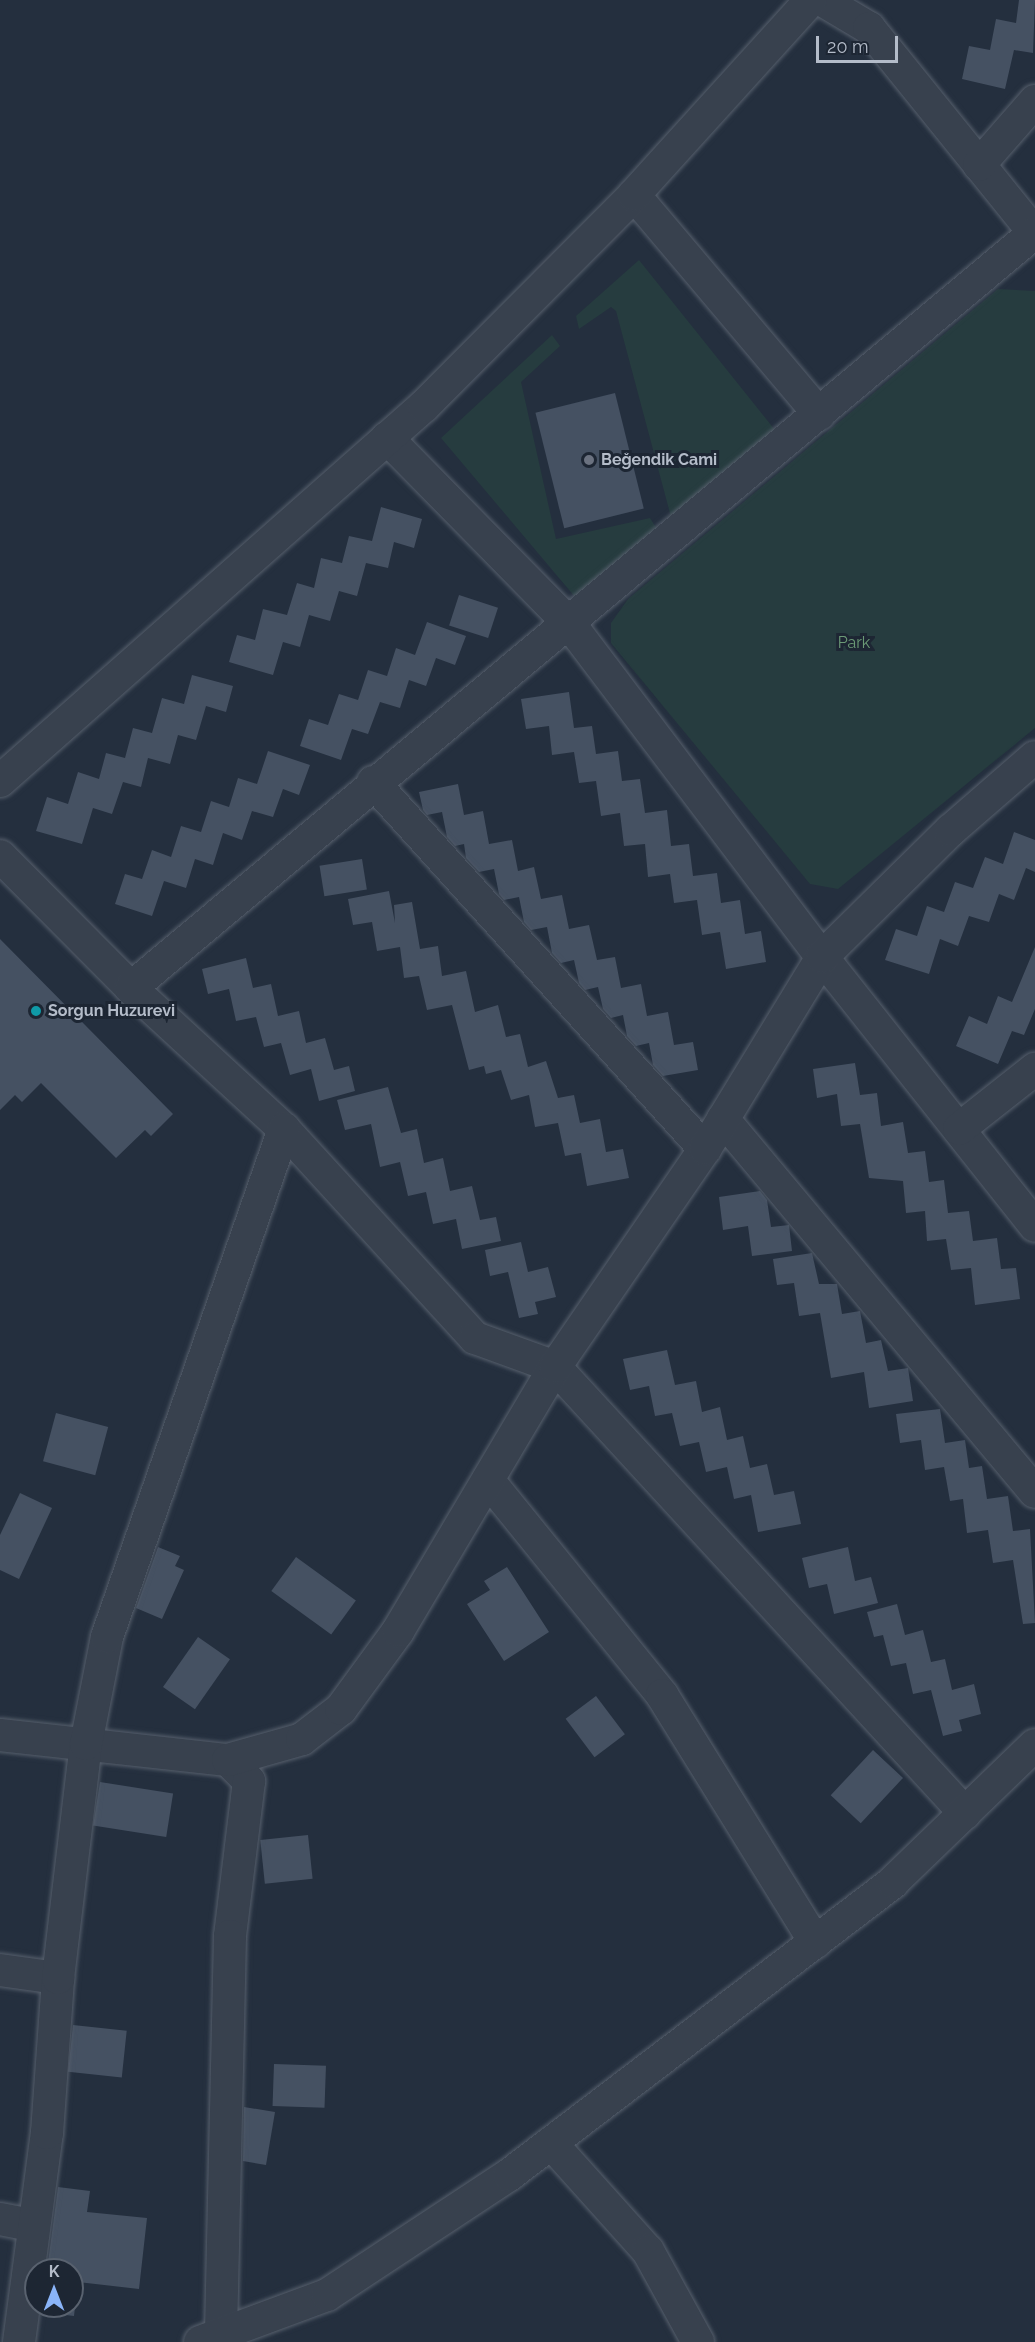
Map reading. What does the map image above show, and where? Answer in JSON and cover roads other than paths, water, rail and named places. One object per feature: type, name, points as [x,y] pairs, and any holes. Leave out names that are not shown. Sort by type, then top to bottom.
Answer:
[{"type":"street","points":[[0,782],[387,438],[634,195],[811,0]]},
{"type":"street","points":[[131,988],[373,782],[569,623],[1035,234],[869,28],[822,0]]},
{"type":"street","points":[[979,165],[1035,101]]},
{"type":"street","points":[[634,195],[819,414]]},
{"type":"street","points":[[387,438],[569,623],[822,957],[1035,1226]]},
{"type":"street","points":[[0,1735],[228,1760],[302,1739],[341,1708],[398,1631],[555,1367],[705,1149],[822,957],[951,830],[1035,757]]},
{"type":"street","points":[[373,782],[705,1149]]},
{"type":"street","points":[[0,856],[131,988],[284,1130],[475,1338],[555,1367],[965,1813]]},
{"type":"street","points":[[959,1130],[1035,1069]]},
{"type":"street","points":[[723,1119],[1035,1492]]},
{"type":"street","points":[[19,2342],[32,2225],[47,2133],[58,1978],[86,1744],[107,1637],[284,1130]]},
{"type":"street","points":[[488,1480],[662,1695],[815,1942]]},
{"type":"street","points":[[228,1760],[249,1781],[230,1936],[211,2338],[327,2295],[551,2143],[894,1882],[1035,1745]]},
{"type":"street","points":[[0,1970],[58,1978]]},
{"type":"street","points":[[551,2143],[648,2251],[698,2342]]},
{"type":"street","points":[[0,2219],[32,2225]]},
{"type":"place","name":"Beğendik Cami","points":[[589,460]]},
{"type":"place","name":"Sorgun Huzurevi","points":[[36,1011]]},
{"type":"park label","name":"Park","points":[[854,643]]}]
